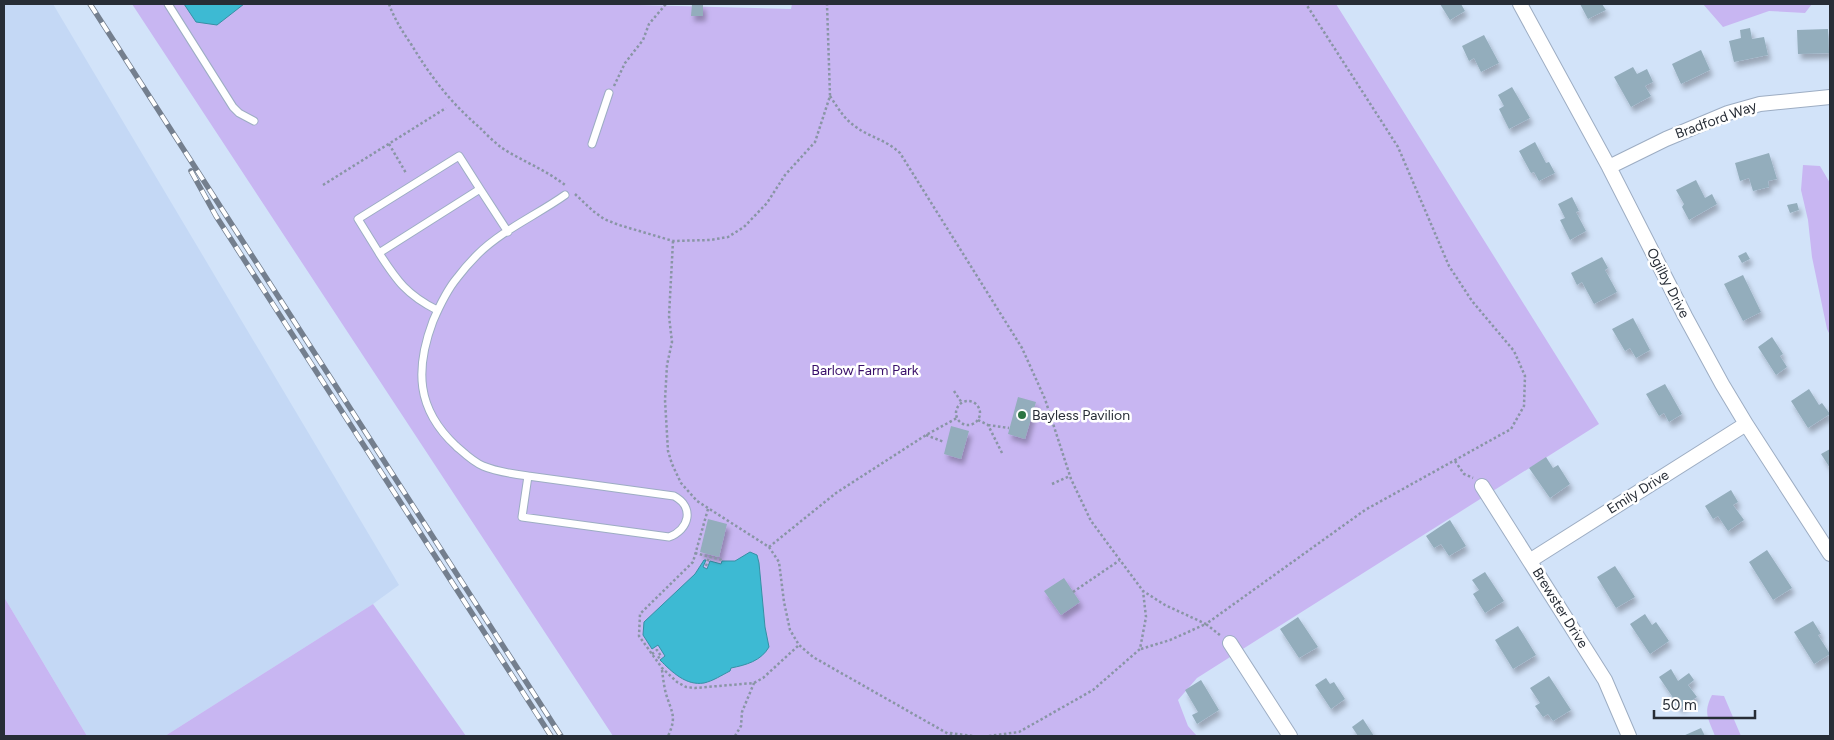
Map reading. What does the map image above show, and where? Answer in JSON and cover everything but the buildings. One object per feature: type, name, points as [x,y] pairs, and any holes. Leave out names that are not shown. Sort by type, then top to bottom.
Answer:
[{"type":"street","name":"Ogilby Drive","points":[[1520,4],[1609,167],[1685,316],[1746,424],[1830,554]]},
{"type":"street","name":"Bradford Way","points":[[1609,167],[1666,139],[1728,113],[1760,104],[1830,97]]},
{"type":"street","name":"Emily Drive","points":[[1531,560],[1746,424]]},
{"type":"street","name":"Brewster Drive","points":[[1482,486],[1531,560],[1605,680],[1629,736]]},
{"type":"street","points":[[1230,643],[1290,736]]},
{"type":"lane","points":[[168,4],[233,107],[246,118],[254,121]]},
{"type":"lane","points":[[592,144],[609,94]]},
{"type":"lane","points":[[438,310],[418,301],[403,287],[358,219],[459,156],[508,232]]},
{"type":"lane","points":[[379,253],[480,189]]},
{"type":"lane","points":[[528,476],[522,518],[669,537],[677,534],[684,528],[687,521],[684,506],[674,496],[507,473],[483,466],[464,453],[450,440],[433,420],[425,399],[421,375],[422,355],[438,310],[455,280],[478,254],[565,195]]},
{"type":"path","points":[[389,4],[403,33],[439,88],[456,107],[500,146],[560,181],[604,219],[673,241],[710,240],[728,237],[744,227],[766,202],[785,175],[815,142],[830,96],[827,4]]},
{"type":"path","points":[[609,94],[625,63],[643,40],[649,24],[666,4]]},
{"type":"path","points":[[1014,736],[1093,690],[1140,649],[1170,640],[1206,624],[1365,510],[1511,429],[1524,406],[1525,376],[1514,351],[1472,301],[1449,266],[1398,147],[1306,4]]},
{"type":"path","points":[[830,96],[842,115],[857,128],[890,143],[900,153],[1022,348],[1046,399],[1070,476],[1091,521],[1143,591],[1165,605],[1206,624],[1230,643]]},
{"type":"path","points":[[323,185],[446,108]]},
{"type":"path","points":[[389,144],[406,173]]},
{"type":"path","points":[[673,241],[669,316],[672,342],[667,365],[666,400],[668,451],[681,483],[697,501],[770,547],[779,562],[790,630],[798,645],[813,657],[952,736]]},
{"type":"path","points":[[954,391],[962,403]]},
{"type":"path","points":[[969,401],[976,404],[980,411],[978,420],[970,426],[962,424],[957,418],[956,409],[962,403],[969,401]]},
{"type":"path","points":[[770,547],[836,493],[926,434],[957,418]]},
{"type":"path","points":[[978,420],[988,425],[1009,428]]},
{"type":"path","points":[[960,428],[962,424]]},
{"type":"path","points":[[988,425],[1003,455]]},
{"type":"path","points":[[926,434],[944,442]]},
{"type":"path","points":[[1455,461],[1464,474],[1482,486]]},
{"type":"path","points":[[1052,484],[1070,476]]},
{"type":"path","points":[[708,508],[693,562],[640,614],[639,636],[662,668],[677,682],[686,687],[695,688],[754,683],[763,678],[798,645]]},
{"type":"path","points":[[695,554],[722,560]]},
{"type":"path","points":[[706,566],[709,557]]},
{"type":"path","points":[[1074,592],[1120,560]]},
{"type":"path","points":[[1140,649],[1146,617],[1143,591]]},
{"type":"path","points":[[652,654],[657,650],[661,656],[656,660]]},
{"type":"path","points":[[662,668],[665,687],[674,716],[668,736]]},
{"type":"path","points":[[736,736],[741,726],[742,712],[754,683]]},
{"type":"path","points":[[989,736],[1019,732]]},
{"type":"path","points":[[948,733],[973,736]]},
{"type":"shaded area","points":[[4,4],[53,4],[399,585],[373,604],[165,736],[87,736],[4,597]]},
{"type":"green space","name":"Barlow Farm Park","points":[[132,4],[599,4],[791,9],[792,4],[1336,4],[1599,424],[1197,678],[1178,700],[1188,726],[1197,736],[613,736]]},
{"type":"green space","points":[[1703,4],[1812,4],[1805,13],[1769,11],[1723,27]]},
{"type":"green space","points":[[1803,165],[1820,166],[1830,183],[1830,335],[1827,329],[1812,257],[1808,220],[1801,190]]},
{"type":"green space","points":[[4,597],[87,736],[4,736]]},
{"type":"green space","points":[[373,604],[466,736],[165,736]]},
{"type":"green space","points":[[1712,695],[1724,696],[1741,736],[1715,736],[1707,711]]},
{"type":"water","points":[[184,4],[244,4],[217,25],[196,22]]},
{"type":"water","points":[[750,552],[757,555],[759,563],[765,627],[769,647],[757,659],[748,664],[731,668],[730,671],[711,681],[697,683],[685,680],[660,660],[665,656],[658,645],[652,649],[643,635],[644,622],[695,574],[704,560],[706,560],[703,567],[707,569],[710,561],[721,564],[722,561],[735,561]]},
{"type":"railway","points":[[90,4],[561,736]]},
{"type":"railway","points":[[191,171],[216,216],[551,736]]},
{"type":"place","name":"Bayless Pavilion","points":[[1022,415]]}]
